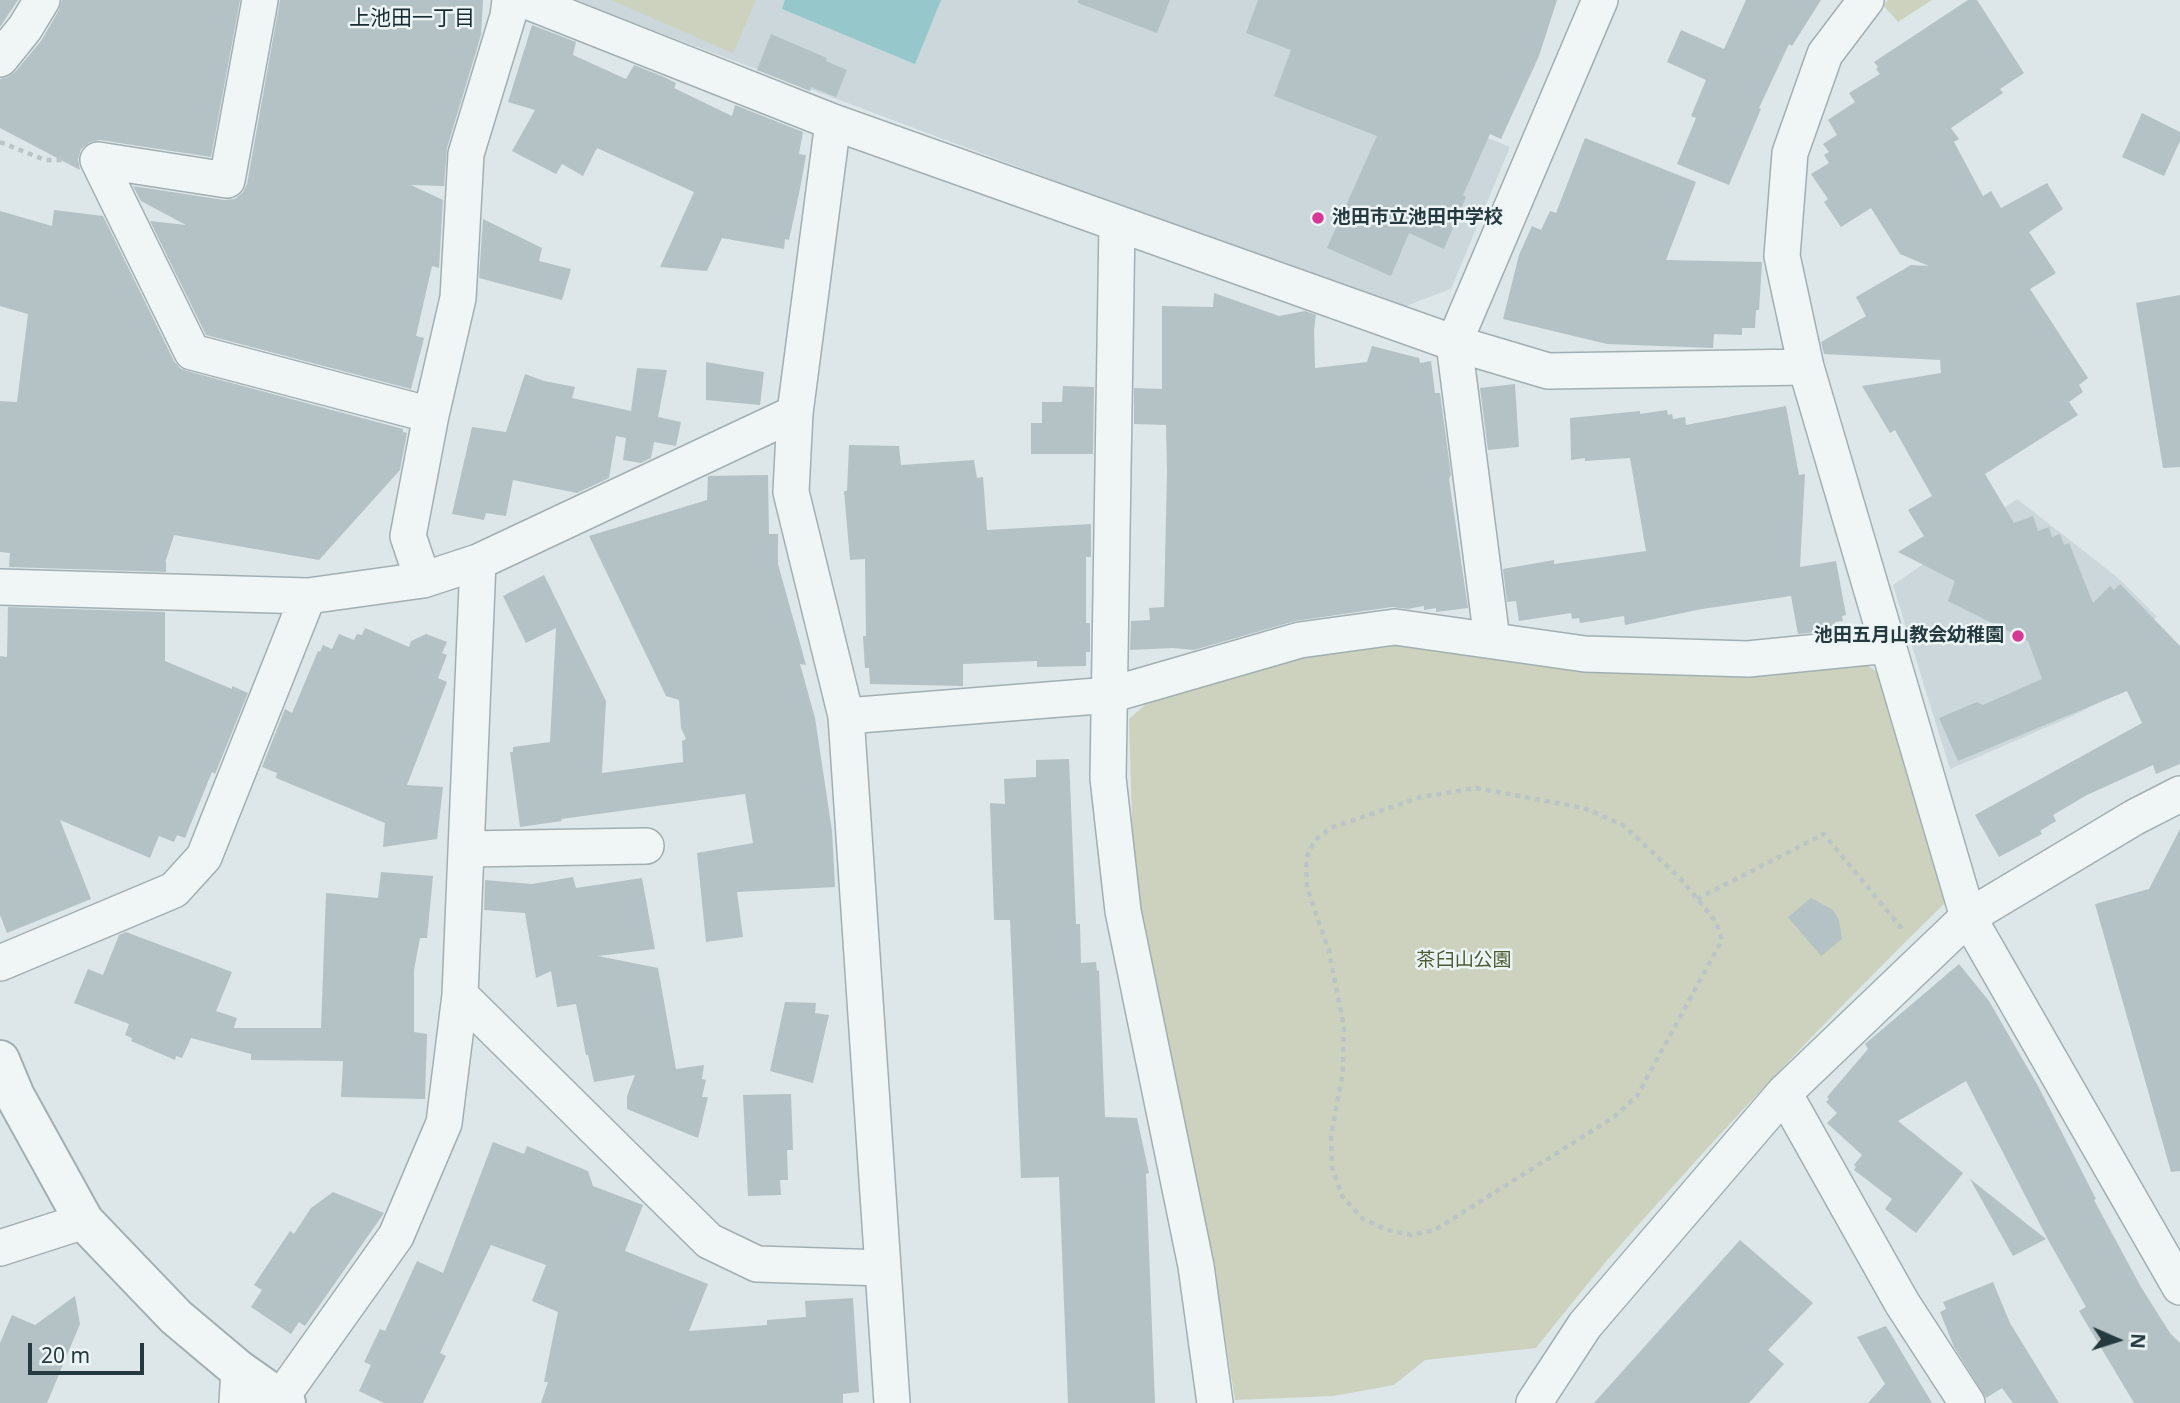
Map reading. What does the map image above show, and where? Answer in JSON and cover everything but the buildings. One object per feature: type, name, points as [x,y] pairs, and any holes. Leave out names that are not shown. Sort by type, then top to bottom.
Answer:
[{"type":"street","points":[[0,59],[25,28],[42,0]]},
{"type":"street","points":[[97,160],[227,180],[260,0]]},
{"type":"street","points":[[422,580],[408,536],[431,415],[458,298],[467,154],[508,16],[510,0]]},
{"type":"street","points":[[530,0],[833,122],[1454,343],[1548,371],[1806,367]]},
{"type":"street","points":[[1492,640],[1454,343],[1600,0]]},
{"type":"street","points":[[1866,0],[1825,54],[1790,153],[1782,256],[1806,367],[1968,917],[2180,1287]]},
{"type":"street","points":[[833,122],[795,413],[791,492],[846,716],[892,1403]]},
{"type":"street","points":[[97,160],[192,352],[431,415]]},
{"type":"street","points":[[1117,223],[1108,778],[1123,911],[1196,1266],[1215,1403]]},
{"type":"street","points":[[0,587],[308,596],[422,580],[478,562],[795,413]]},
{"type":"street","points":[[0,1060],[15,1096],[84,1221],[176,1317],[238,1387],[283,1401],[396,1236],[444,1123],[460,995],[478,562]]},
{"type":"street","points":[[0,963],[174,890],[204,857],[308,596]]},
{"type":"street","points":[[846,716],[1110,695],[1300,640],[1395,627],[1585,654],[1748,659],[1889,645]]},
{"type":"street","points":[[1534,1403],[1585,1325],[1784,1093],[1968,917],[2135,817],[2180,794]]},
{"type":"street","points":[[466,849],[646,846]]},
{"type":"street","points":[[460,995],[709,1241],[757,1264],[883,1268]]},
{"type":"street","points":[[1784,1093],[1902,1303],[1967,1403]]},
{"type":"street","points":[[0,1248],[84,1221]]},
{"type":"path","points":[[0,142],[45,160],[97,160]]},
{"type":"path","points":[[1476,788],[1584,808],[1623,825],[1680,878],[1697,899],[1716,922],[1722,940],[1637,1096],[1614,1117],[1434,1230],[1411,1235],[1387,1230],[1363,1219],[1342,1196],[1332,1167],[1331,1136],[1343,1071],[1344,1027],[1329,951],[1307,888],[1306,859],[1314,841],[1331,828],[1421,797],[1476,788]]},
{"type":"path","points":[[1697,899],[1824,834],[1926,957]]},
{"type":"shaded area","name":"池田市立池田中学校","points":[[572,0],[1369,0],[1339,78],[1510,147],[1451,289],[1398,309]]},
{"type":"shaded area","name":"池田五月山教会幼稚園","points":[[2017,499],[2117,577],[2157,617],[2098,655],[2118,693],[1950,769],[1893,585]]},
{"type":"green space","points":[[611,0],[756,0],[733,53]]},
{"type":"green space","points":[[1888,0],[1932,0],[1898,22],[1883,5]]},
{"type":"green space","name":"茶臼山公園","points":[[1395,643],[1864,663],[1880,674],[1946,902],[1825,1023],[1708,1148],[1619,1247],[1536,1348],[1425,1360],[1394,1385],[1333,1396],[1235,1400],[1212,1254],[1149,963],[1133,854],[1129,719],[1146,704],[1300,656]]},
{"type":"water","points":[[785,0],[941,0],[915,64],[782,9]]},
{"type":"place","name":"池田市立池田中学校","points":[[1318,218]]},
{"type":"place","name":"池田五月山教会幼稚園","points":[[2018,636]]},
{"type":"district","name":"上池田一丁目","points":[[412,19]]}]
